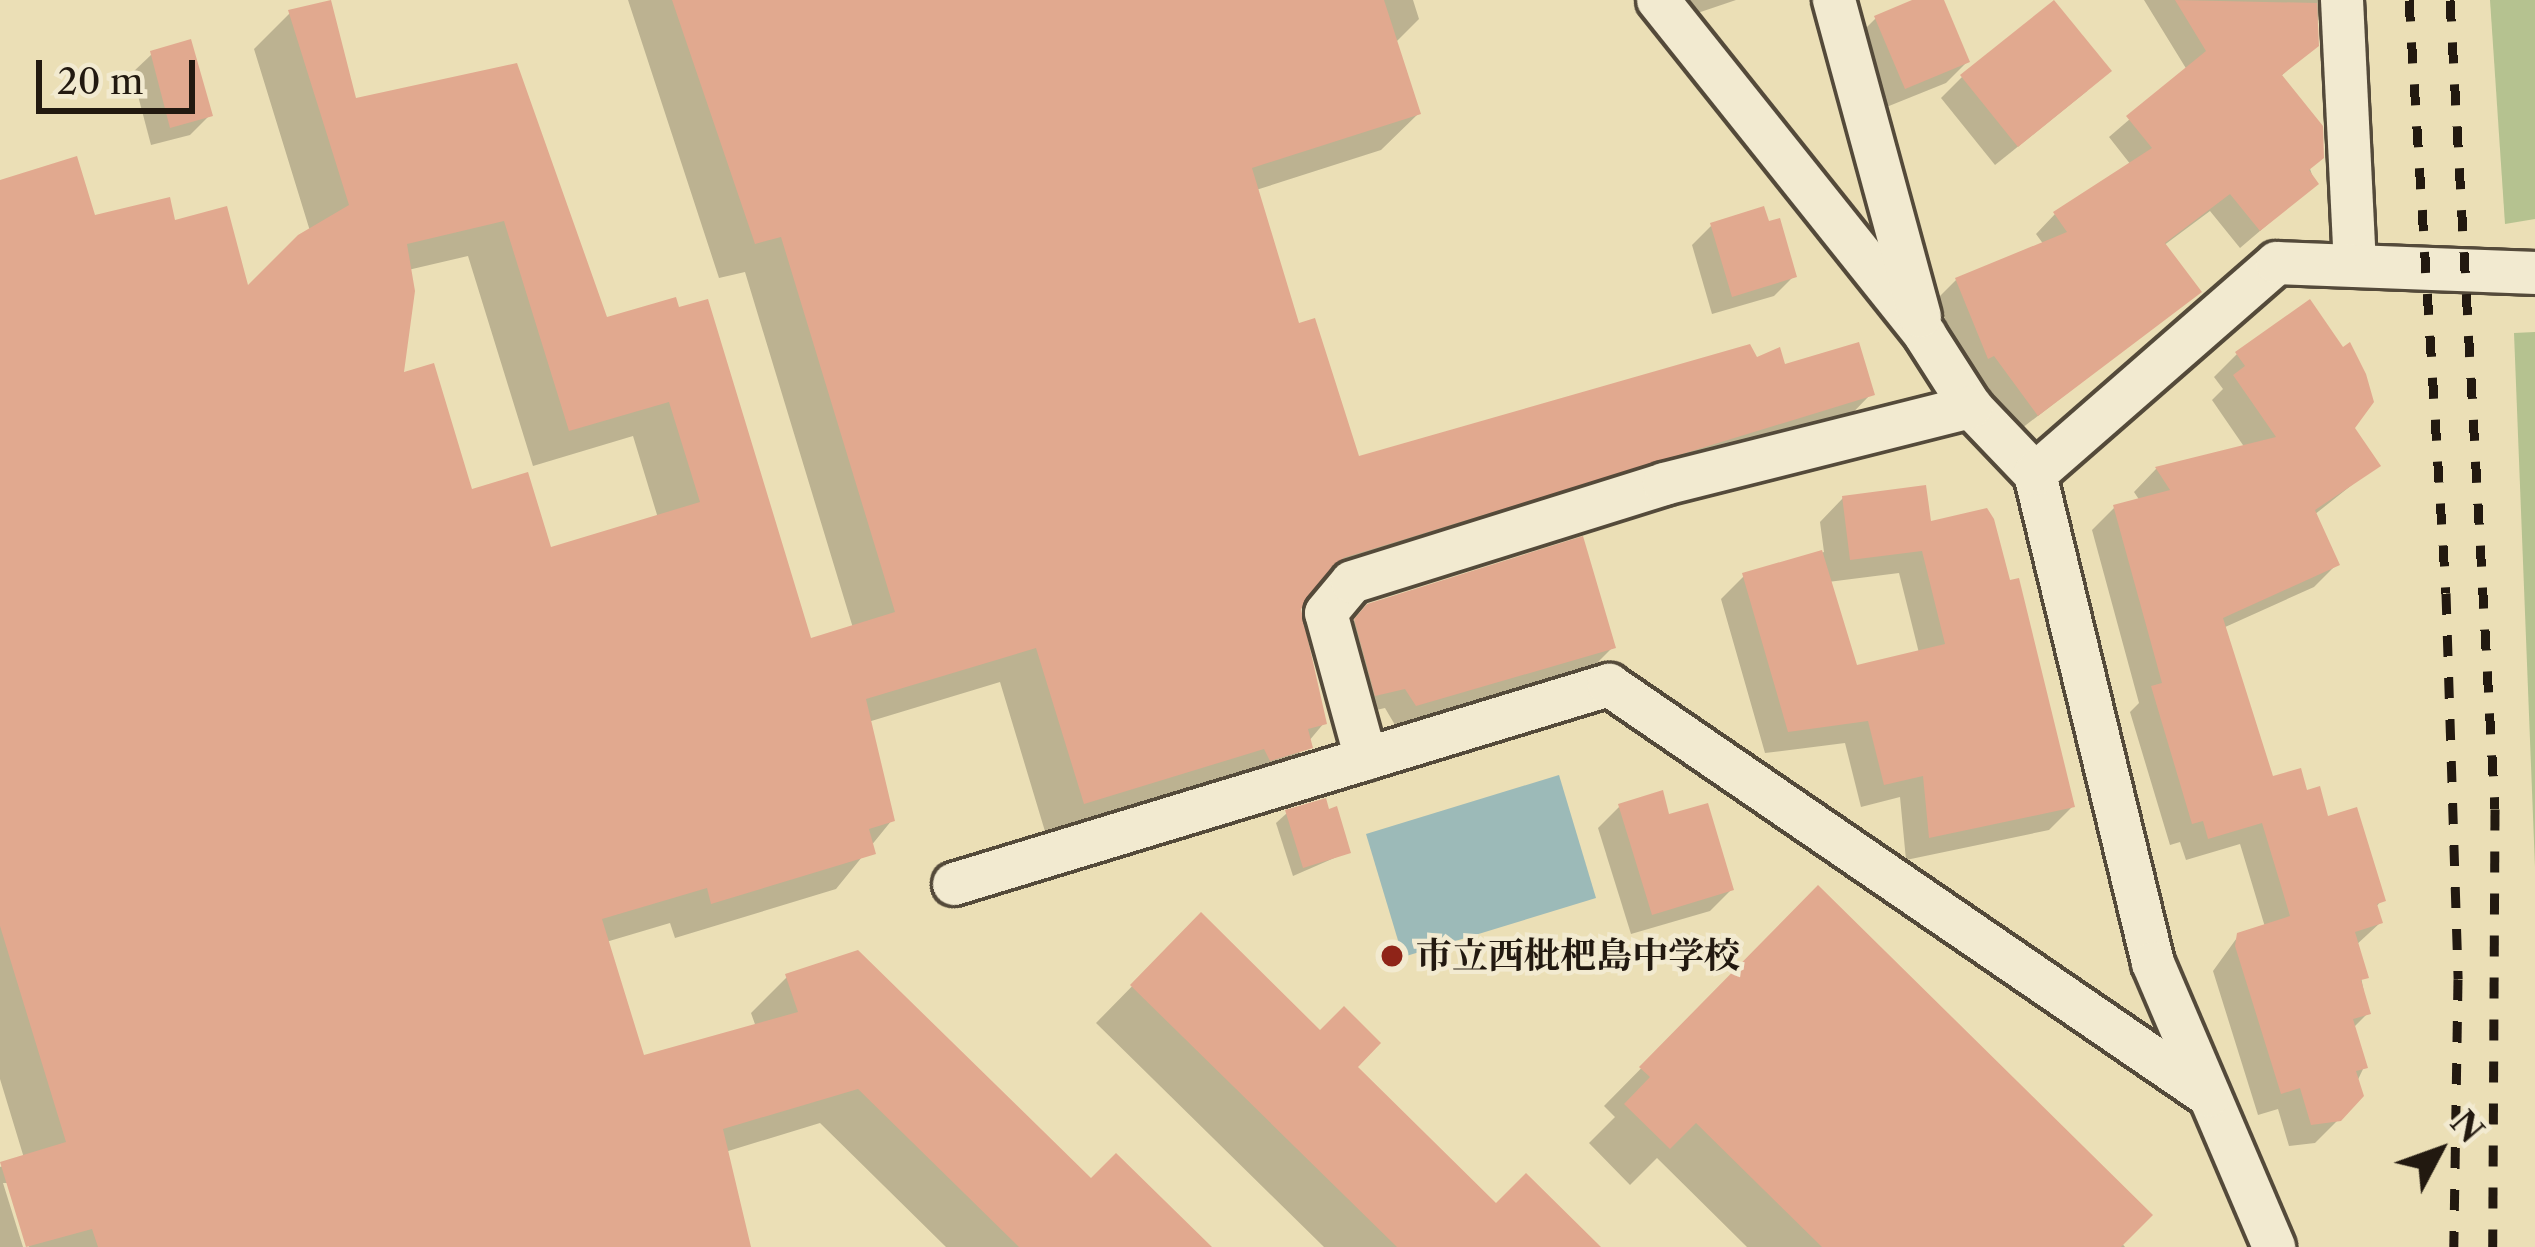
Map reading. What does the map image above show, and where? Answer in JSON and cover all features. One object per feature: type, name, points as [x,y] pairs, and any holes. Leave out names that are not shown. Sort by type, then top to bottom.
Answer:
[{"type":"street","points":[[1658,0],[1925,335],[1971,407],[2035,474],[2153,963],[2274,1247]]},
{"type":"street","points":[[1834,0],[1925,335]]},
{"type":"street","points":[[2342,0],[2355,266]]},
{"type":"street","points":[[2035,474],[2277,263],[2535,272]]},
{"type":"street","points":[[1366,759],[1326,613],[1352,582],[1664,484],[1971,407]]},
{"type":"street","points":[[954,884],[1609,686],[2210,1097]]},
{"type":"green space","points":[[2490,0],[2535,0],[2535,219],[2505,224]]},
{"type":"green space","points":[[2535,332],[2535,867],[2514,333]]},
{"type":"water","points":[[1559,775],[1596,898],[1403,957],[1366,834]]},
{"type":"building","points":[[331,0],[356,98],[517,63],[607,317],[676,297],[679,307],[708,299],[811,638],[895,612],[781,237],[755,244],[672,0],[1384,0],[1421,114],[1252,168],[1299,323],[1315,318],[1359,456],[1750,344],[1757,357],[1780,347],[1785,364],[1859,342],[1875,395],[1343,558],[1301,609],[1327,724],[1308,729],[1313,748],[1270,761],[1264,749],[1084,804],[1036,648],[866,699],[895,821],[869,829],[876,854],[711,904],[707,888],[602,919],[644,1055],[798,1012],[785,974],[858,950],[1091,1178],[1116,1153],[1212,1247],[1019,1247],[858,1089],[723,1129],[751,1247],[98,1247],[92,1229],[26,1247],[0,1162],[66,1142],[0,926],[0,180],[77,156],[95,215],[170,197],[175,220],[227,206],[248,285],[298,235],[349,205],[288,10]],"holes":[[[504,221],[569,431],[669,402],[700,502],[551,547],[528,472],[472,489],[434,363],[404,372],[415,291],[407,244]]]},
{"type":"building","points":[[1912,0],[1944,0],[1970,62],[1905,89],[1874,16]]},
{"type":"building","points":[[2054,0],[2112,71],[2018,147],[1960,75]]},
{"type":"building","points":[[2175,0],[2317,3],[2319,46],[2282,75],[2323,126],[2324,158],[2309,170],[2319,184],[2260,231],[2230,194],[2165,243],[2202,292],[2038,416],[1994,356],[1988,359],[1955,278],[2067,232],[2053,212],[2152,148],[2126,116],[2206,51]]},
{"type":"building","points":[[191,39],[213,116],[170,128],[150,51]]},
{"type":"building","points":[[1764,206],[1769,221],[1780,218],[1797,277],[1732,297],[1710,223]]},
{"type":"building","points":[[2310,299],[2343,347],[2350,342],[2366,374],[2374,402],[2355,428],[2381,466],[2315,510],[2340,565],[2223,618],[2273,776],[2301,768],[2307,790],[2320,786],[2328,816],[2357,807],[2386,901],[2377,904],[2383,923],[2355,932],[2369,978],[2361,980],[2371,1014],[2353,1019],[2368,1068],[2356,1071],[2364,1096],[2341,1121],[2311,1125],[2300,1088],[2281,1094],[2235,946],[2237,933],[2290,916],[2262,823],[2208,839],[2203,821],[2192,824],[2151,686],[2162,683],[2113,505],[2170,490],[2155,467],[2276,437],[2233,375],[2245,366],[2235,352]]},
{"type":"building","points":[[1926,485],[1931,521],[1987,508],[1994,519],[2010,580],[2019,578],[2075,807],[1929,838],[1923,776],[1884,785],[1868,721],[1788,732],[1742,573],[1822,550],[1857,665],[1945,644],[1922,551],[1850,560],[1842,496]]},
{"type":"building","points":[[1583,536],[1616,648],[1416,706],[1405,689],[1375,696],[1354,619],[1367,604]]},
{"type":"building","points":[[1663,790],[1669,814],[1708,803],[1734,890],[1652,915],[1618,804]]},
{"type":"building","points":[[1326,798],[1329,809],[1337,806],[1351,853],[1303,868],[1285,810]]},
{"type":"building","points":[[1818,885],[2153,1215],[2121,1247],[1822,1247],[1696,1123],[1670,1149],[1624,1104],[1650,1077],[1639,1067]]},
{"type":"building","points":[[1201,912],[1320,1030],[1344,1006],[1381,1043],[1358,1067],[1496,1203],[1526,1173],[1601,1247],[1397,1247],[1130,985]]},
{"type":"railway","points":[[2409,0],[2446,593],[2458,979],[2454,1247]]},
{"type":"railway","points":[[2450,0],[2495,809],[2493,1247]]},
{"type":"place","name":"市立西枇杷島中学校","points":[[1392,956]]}]
